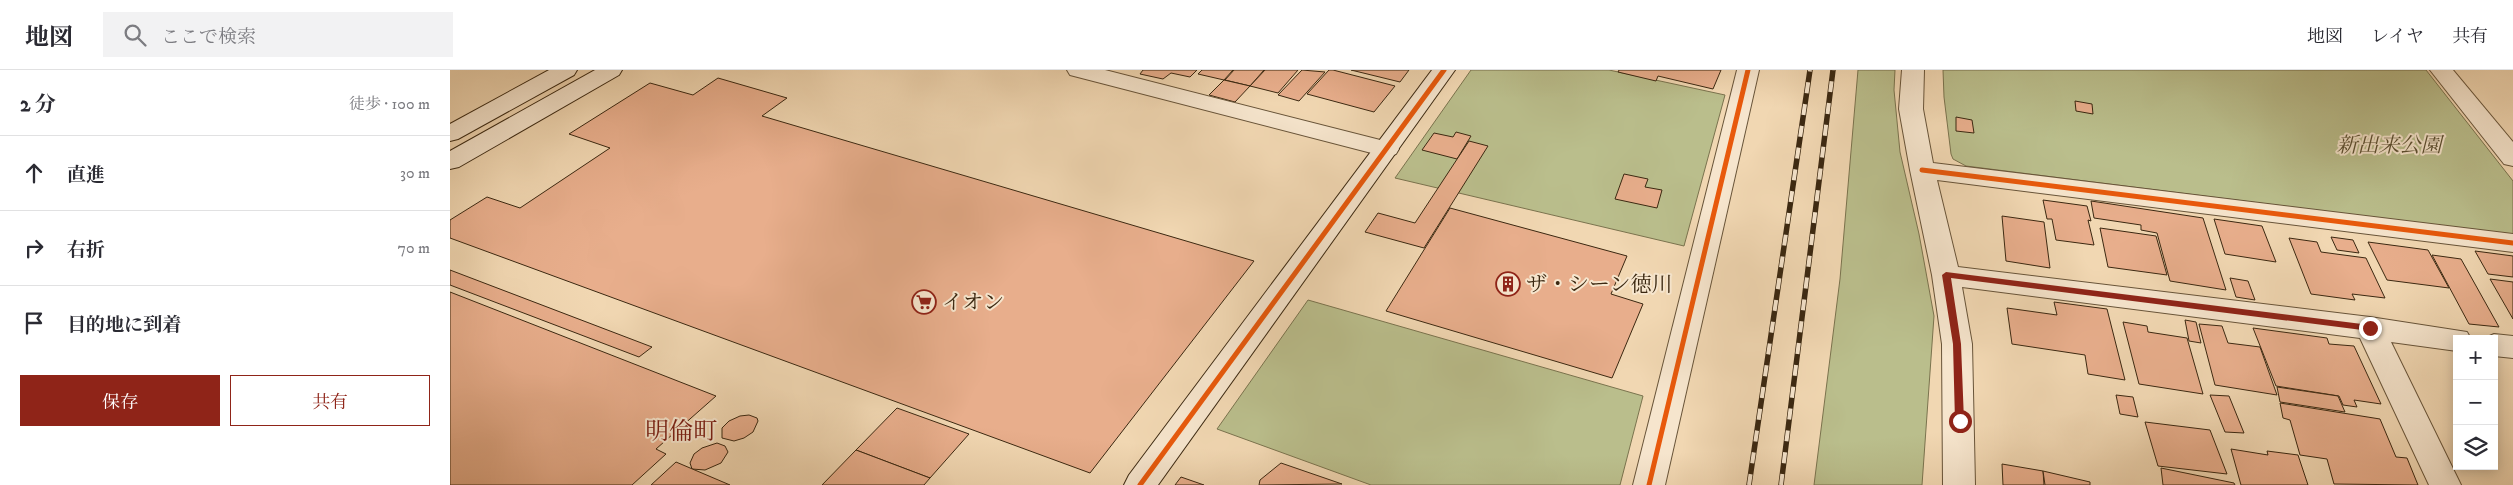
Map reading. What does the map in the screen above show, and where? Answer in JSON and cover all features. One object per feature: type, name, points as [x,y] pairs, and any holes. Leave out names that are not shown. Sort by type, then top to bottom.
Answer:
[{"type":"street","points":[[450,134],[566,70]]},
{"type":"street","points":[[450,160],[611,70]]},
{"type":"street","points":[[1078,70],[1387,149]]},
{"type":"street","points":[[1140,485],[1444,70]]},
{"type":"street","points":[[1649,485],[1748,70]]},
{"type":"street","points":[[1913,70],[1911,109],[1922,170],[1946,275],[1957,344],[1959,485]]},
{"type":"street","points":[[2441,70],[2513,158]]},
{"type":"street","points":[[1922,170],[2513,243]]},
{"type":"street","points":[[1946,275],[2453,339]]},
{"type":"street","points":[[2370,328],[2445,485]]},
{"type":"street","points":[[2498,345],[2513,347]]},
{"type":"green space","points":[[1471,70],[1609,70],[1725,95],[1684,246],[1395,178]]},
{"type":"green space","points":[[1858,70],[1895,70],[1894,90],[1900,152],[1919,234],[1934,316],[1922,485],[1814,485],[1840,279]]},
{"type":"green space","name":"新出来公園","points":[[1943,70],[2426,70],[2513,181],[2513,235],[1966,166],[1953,159],[1951,154],[1944,97]]},
{"type":"green space","points":[[1308,300],[1643,396],[1620,485],[1371,485],[1217,429]]},
{"type":"building","points":[[1143,70],[1197,70],[1190,77],[1171,73],[1163,79],[1140,74]]},
{"type":"building","points":[[1202,70],[1233,70],[1224,80],[1198,74]]},
{"type":"building","points":[[1234,70],[1264,70],[1250,86],[1225,80]]},
{"type":"building","points":[[1265,70],[1298,70],[1278,93],[1250,86]]},
{"type":"building","points":[[1302,70],[1325,72],[1299,101],[1278,95]]},
{"type":"building","points":[[1329,70],[1395,86],[1374,112],[1307,94]]},
{"type":"building","points":[[1351,70],[1409,70],[1400,82]]},
{"type":"building","points":[[1619,70],[1721,70],[1713,89],[1658,76],[1656,81],[1618,72]]},
{"type":"building","name":"イオン","points":[[718,78],[787,98],[762,116],[1254,261],[1090,473],[450,238],[450,220],[487,197],[520,208],[610,148],[569,134],[650,83],[693,95]]},
{"type":"building","points":[[1224,80],[1250,86],[1235,102],[1209,95]]},
{"type":"building","points":[[2075,101],[2092,104],[2093,114],[2076,111]]},
{"type":"building","points":[[1956,117],[1972,120],[1974,133],[1956,131]]},
{"type":"building","points":[[1456,132],[1471,136],[1457,159],[1422,150],[1434,133],[1453,137]]},
{"type":"building","points":[[1469,141],[1488,146],[1424,248],[1365,232],[1378,213],[1415,223]]},
{"type":"building","points":[[1624,174],[1648,179],[1645,187],[1662,190],[1657,208],[1615,199]]},
{"type":"building","points":[[2043,200],[2087,206],[2094,245],[2056,240],[2052,219],[2047,219]]},
{"type":"building","points":[[2091,201],[2203,218],[2226,290],[2170,281],[2157,233],[2141,230],[2141,225],[2094,218]]},
{"type":"building","name":"ザ・シーン徳川","points":[[1450,208],[1627,256],[1611,294],[1643,304],[1612,378],[1386,311]]},
{"type":"building","points":[[2002,216],[2044,222],[2050,268],[2006,261]]},
{"type":"building","points":[[2214,219],[2262,226],[2276,262],[2225,254]]},
{"type":"building","points":[[2100,228],[2156,236],[2167,275],[2108,267]]},
{"type":"building","points":[[2331,237],[2353,240],[2359,253],[2337,250]]},
{"type":"building","points":[[2289,238],[2317,242],[2321,252],[2366,258],[2385,298],[2352,294],[2355,300],[2311,294]]},
{"type":"building","points":[[2368,242],[2428,250],[2449,288],[2387,280]]},
{"type":"building","points":[[2475,251],[2513,256],[2513,277],[2488,274]]},
{"type":"building","points":[[2432,255],[2461,259],[2499,327],[2469,324]]},
{"type":"building","points":[[450,270],[652,347],[639,357],[450,285]]},
{"type":"building","points":[[2230,278],[2248,281],[2255,300],[2236,297]]},
{"type":"building","points":[[2490,279],[2513,282],[2513,319]]},
{"type":"building","points":[[450,292],[716,396],[656,449],[666,454],[632,485],[450,485]]},
{"type":"building","points":[[2054,302],[2107,309],[2125,380],[2088,374],[2085,355],[2012,344],[2007,308],[2057,315]]},
{"type":"building","points":[[2185,320],[2196,322],[2201,343],[2189,341]]},
{"type":"building","points":[[2123,322],[2147,326],[2148,332],[2187,338],[2203,394],[2139,384]]},
{"type":"building","points":[[2199,324],[2222,326],[2228,343],[2260,347],[2277,395],[2215,385]]},
{"type":"building","points":[[2253,328],[2327,338],[2329,344],[2354,346],[2381,404],[2354,400],[2357,407],[2343,405],[2339,396],[2276,386]]},
{"type":"building","points":[[2277,387],[2338,396],[2345,412],[2280,402]]},
{"type":"building","points":[[2116,395],[2133,397],[2138,417],[2120,414]]},
{"type":"building","points":[[2210,395],[2229,396],[2244,433],[2225,432]]},
{"type":"building","points":[[2280,403],[2380,419],[2396,457],[2407,458],[2418,485],[2334,484],[2327,459],[2300,455],[2290,420],[2283,418]]},
{"type":"building","points":[[897,408],[969,434],[930,478],[856,450]]},
{"type":"building","points":[[749,415],[757,418],[758,421],[753,432],[744,438],[734,441],[722,438],[722,428],[729,421],[740,416]]},
{"type":"building","points":[[2145,422],[2210,430],[2227,474],[2158,466]]},
{"type":"building","points":[[717,443],[725,446],[728,452],[721,463],[705,470],[692,469],[690,463],[694,454],[702,448]]},
{"type":"building","points":[[2231,449],[2268,455],[2267,451],[2298,455],[2308,485],[2241,485]]},
{"type":"building","points":[[856,450],[930,478],[924,485],[822,485]]},
{"type":"building","points":[[676,462],[730,485],[651,485]]},
{"type":"building","points":[[1281,463],[1342,484],[1259,485],[1260,480]]},
{"type":"building","points":[[2002,464],[2043,471],[2044,485],[2003,485]]},
{"type":"building","points":[[2161,468],[2234,483],[2235,485],[2163,485]]},
{"type":"building","points":[[2043,471],[2090,482],[2090,485],[2045,485]]},
{"type":"building","points":[[1181,477],[1204,485],[1175,485]]},
{"type":"railway","points":[[1749,485],[1810,70]]},
{"type":"railway","points":[[1781,485],[1833,70]]},
{"type":"cycle path","points":[[1140,485],[1444,70]]},
{"type":"cycle path","points":[[1649,485],[1748,70]]},
{"type":"cycle path","points":[[1922,170],[2513,243]]},
{"type":"place","name":"ザ・シーン徳川","points":[[1508,284]]},
{"type":"place","name":"イオン","points":[[924,302]]},
{"type":"district","name":"明倫町","points":[[681,431]]},
{"type":"route","points":[[1960,421],[1957,344],[1946,275],[2370,328]]}]
